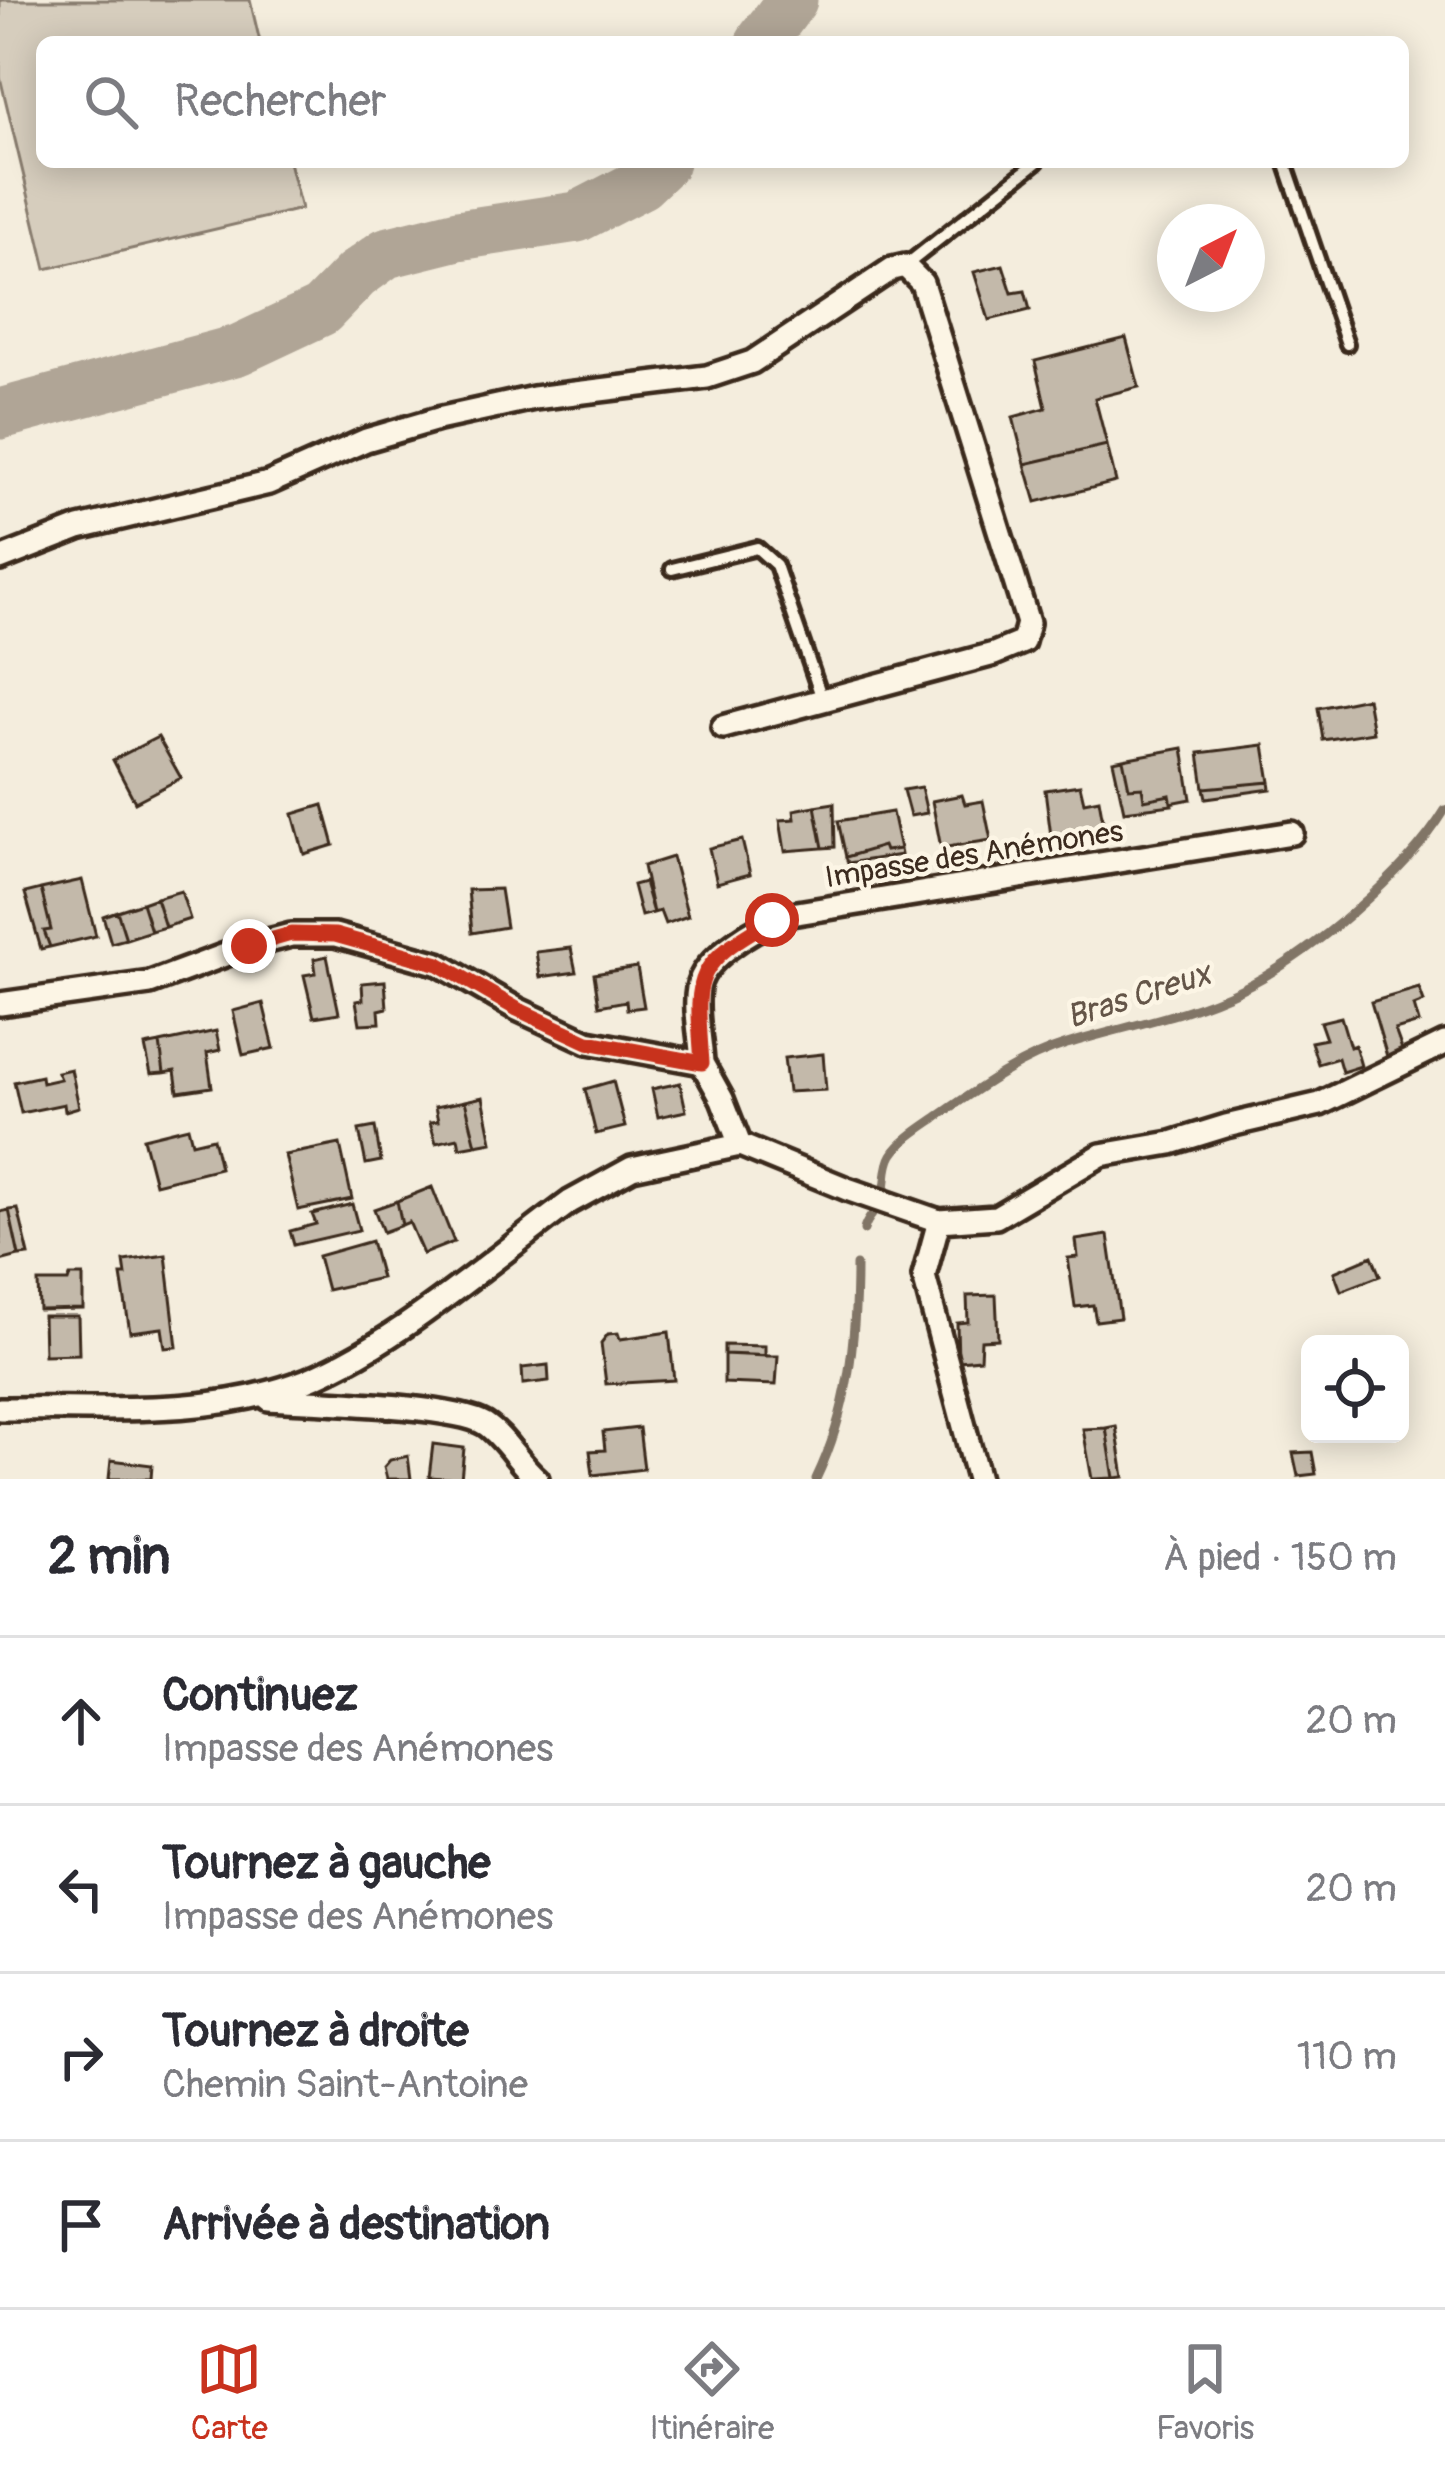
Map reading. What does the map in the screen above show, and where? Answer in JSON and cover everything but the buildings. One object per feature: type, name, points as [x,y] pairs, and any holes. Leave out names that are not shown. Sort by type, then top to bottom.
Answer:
[{"type":"street","points":[[0,560],[79,528],[269,483],[366,440],[438,419],[534,398],[707,377],[752,362],[872,282],[905,266],[922,283],[1028,623],[1023,642],[994,654],[723,727]]},
{"type":"street","name":"Impasse des Anémones","points":[[702,1063],[697,989],[702,974],[772,920],[1292,833]]},
{"type":"street","points":[[0,1004],[150,983],[291,934],[335,935],[439,964],[517,1009],[588,1042],[702,1063],[740,1145]]},
{"type":"street","points":[[0,1409],[196,1405],[290,1387],[365,1353],[570,1202],[632,1168],[740,1145],[939,1221],[997,1217],[1101,1155],[1171,1143],[1320,1104],[1445,1043]]},
{"type":"street","points":[[939,1221],[924,1276],[978,1479]]},
{"type":"street","points":[[244,1398],[433,1411],[471,1418],[490,1427],[537,1479]]},
{"type":"lane","points":[[905,266],[1029,168]]},
{"type":"lane","points":[[1287,168],[1346,344]]},
{"type":"lane","points":[[672,569],[757,548],[766,553],[776,565],[821,699]]},
{"type":"shaded area","points":[[0,0],[250,0],[259,36],[36,36],[36,168],[291,168],[301,209],[46,269],[0,77]]},
{"type":"waterway","points":[[765,36],[792,0]]},
{"type":"waterway","points":[[0,414],[238,350],[321,311],[386,253],[458,235],[577,217],[641,184],[658,168]]},
{"type":"waterway","name":"Bras Creux","points":[[864,1230],[882,1200],[892,1155],[921,1128],[1033,1057],[1199,1006],[1268,974],[1325,935],[1381,886],[1445,810]]},
{"type":"waterway","name":"Bras Creux","points":[[816,1479],[836,1427],[848,1374],[856,1265]]},
{"type":"route","points":[[249,946],[291,934],[335,935],[439,964],[517,1009],[588,1042],[702,1063],[697,989],[702,974],[772,920]]}]
